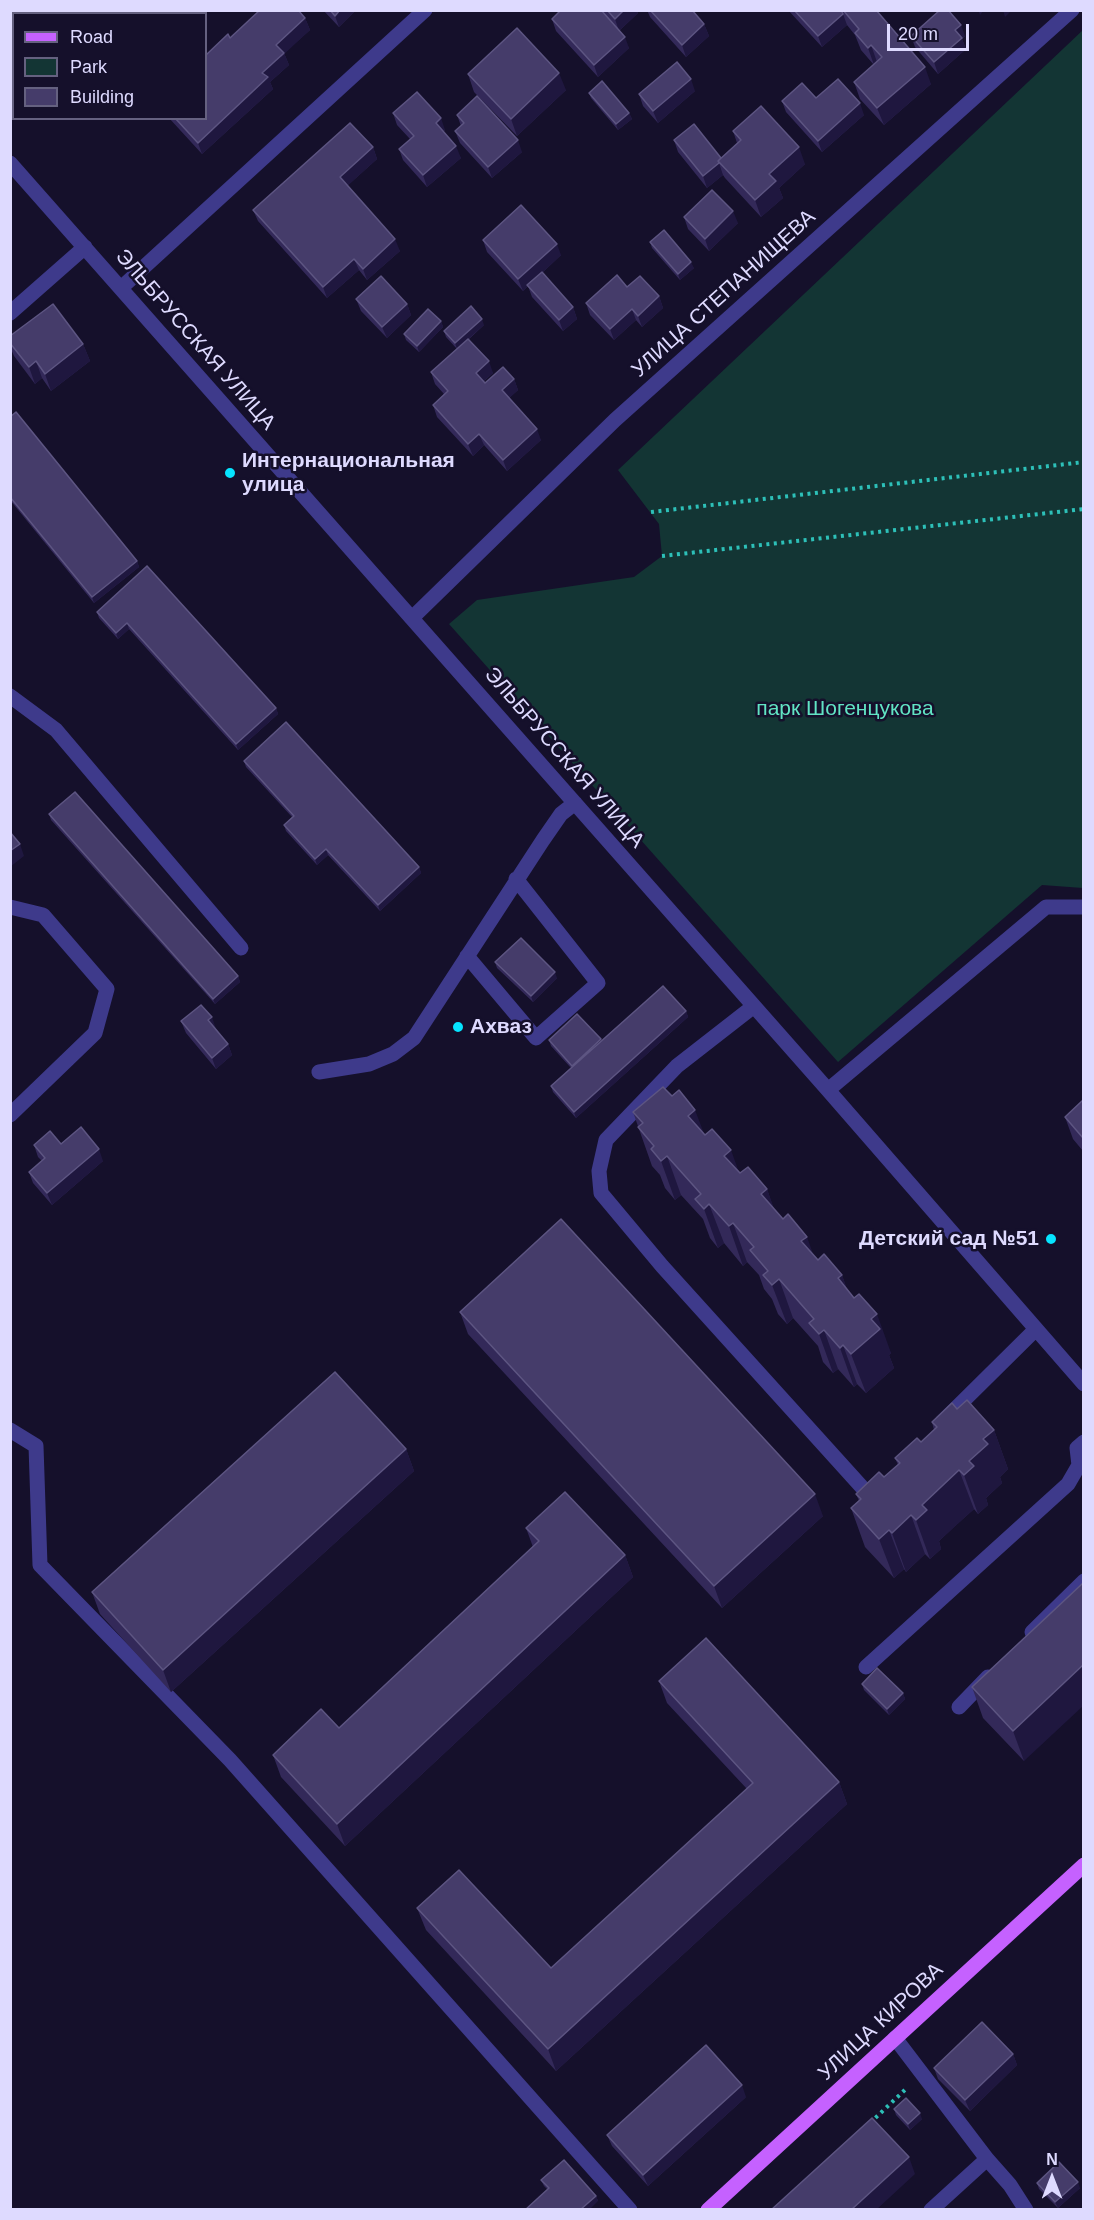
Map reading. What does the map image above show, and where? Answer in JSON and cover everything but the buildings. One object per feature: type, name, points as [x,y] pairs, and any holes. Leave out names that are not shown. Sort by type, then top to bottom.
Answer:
[{"type":"main road","name":"УЛИЦА КИРОВА","points":[[708,2210],[1083,1865]]},
{"type":"street","points":[[121,288],[425,10]]},
{"type":"street","name":"УЛИЦА СТЕПАНИЩЕВА","points":[[412,618],[615,420],[1072,10]]},
{"type":"street","name":"ЭЛЬБРУССКАЯ УЛИЦА","points":[[10,162],[828,1090],[1083,1384]]},
{"type":"street","points":[[10,313],[85,247]]},
{"type":"street","points":[[10,696],[56,730],[241,948]]},
{"type":"street","points":[[319,1072],[369,1064],[393,1054],[414,1038],[516,879],[561,814],[575,803]]},
{"type":"street","points":[[467,956],[536,1038],[598,983],[516,879]]},
{"type":"street","points":[[10,907],[43,915],[107,989],[95,1033],[10,1115]]},
{"type":"street","points":[[828,1090],[1046,908],[1083,907]]},
{"type":"street","points":[[754,1006],[677,1066],[606,1140],[599,1171],[601,1193],[662,1266],[868,1495],[885,1478]]},
{"type":"street","points":[[936,1429],[1036,1329]]},
{"type":"street","points":[[10,1430],[36,1446],[40,1565],[230,1760],[630,2210]]},
{"type":"street","points":[[866,1667],[1068,1484],[1079,1465],[1077,1448],[1083,1442]]},
{"type":"street","points":[[1024,1640],[1083,1581]]},
{"type":"street","points":[[958,1707],[999,1665]]},
{"type":"street","points":[[895,2038],[987,2159],[1010,2185],[1026,2210]]},
{"type":"street","points":[[931,2210],[987,2159]]},
{"type":"path","points":[[651,512],[1083,462]]},
{"type":"path","points":[[662,556],[1083,509]]},
{"type":"path","points":[[862,2130],[914,2082]]},
{"type":"green space","name":"парк Шогенцукова","points":[[1083,30],[1083,888],[1042,885],[838,1062],[449,624],[477,600],[634,577],[662,556],[659,524],[618,470]]},
{"type":"place","name":"Интернациональная улица","points":[[230,473]]},
{"type":"place","name":"Ахваз","points":[[458,1027]]},
{"type":"place","name":"Детский сад №51","points":[[1051,1239]]}]
